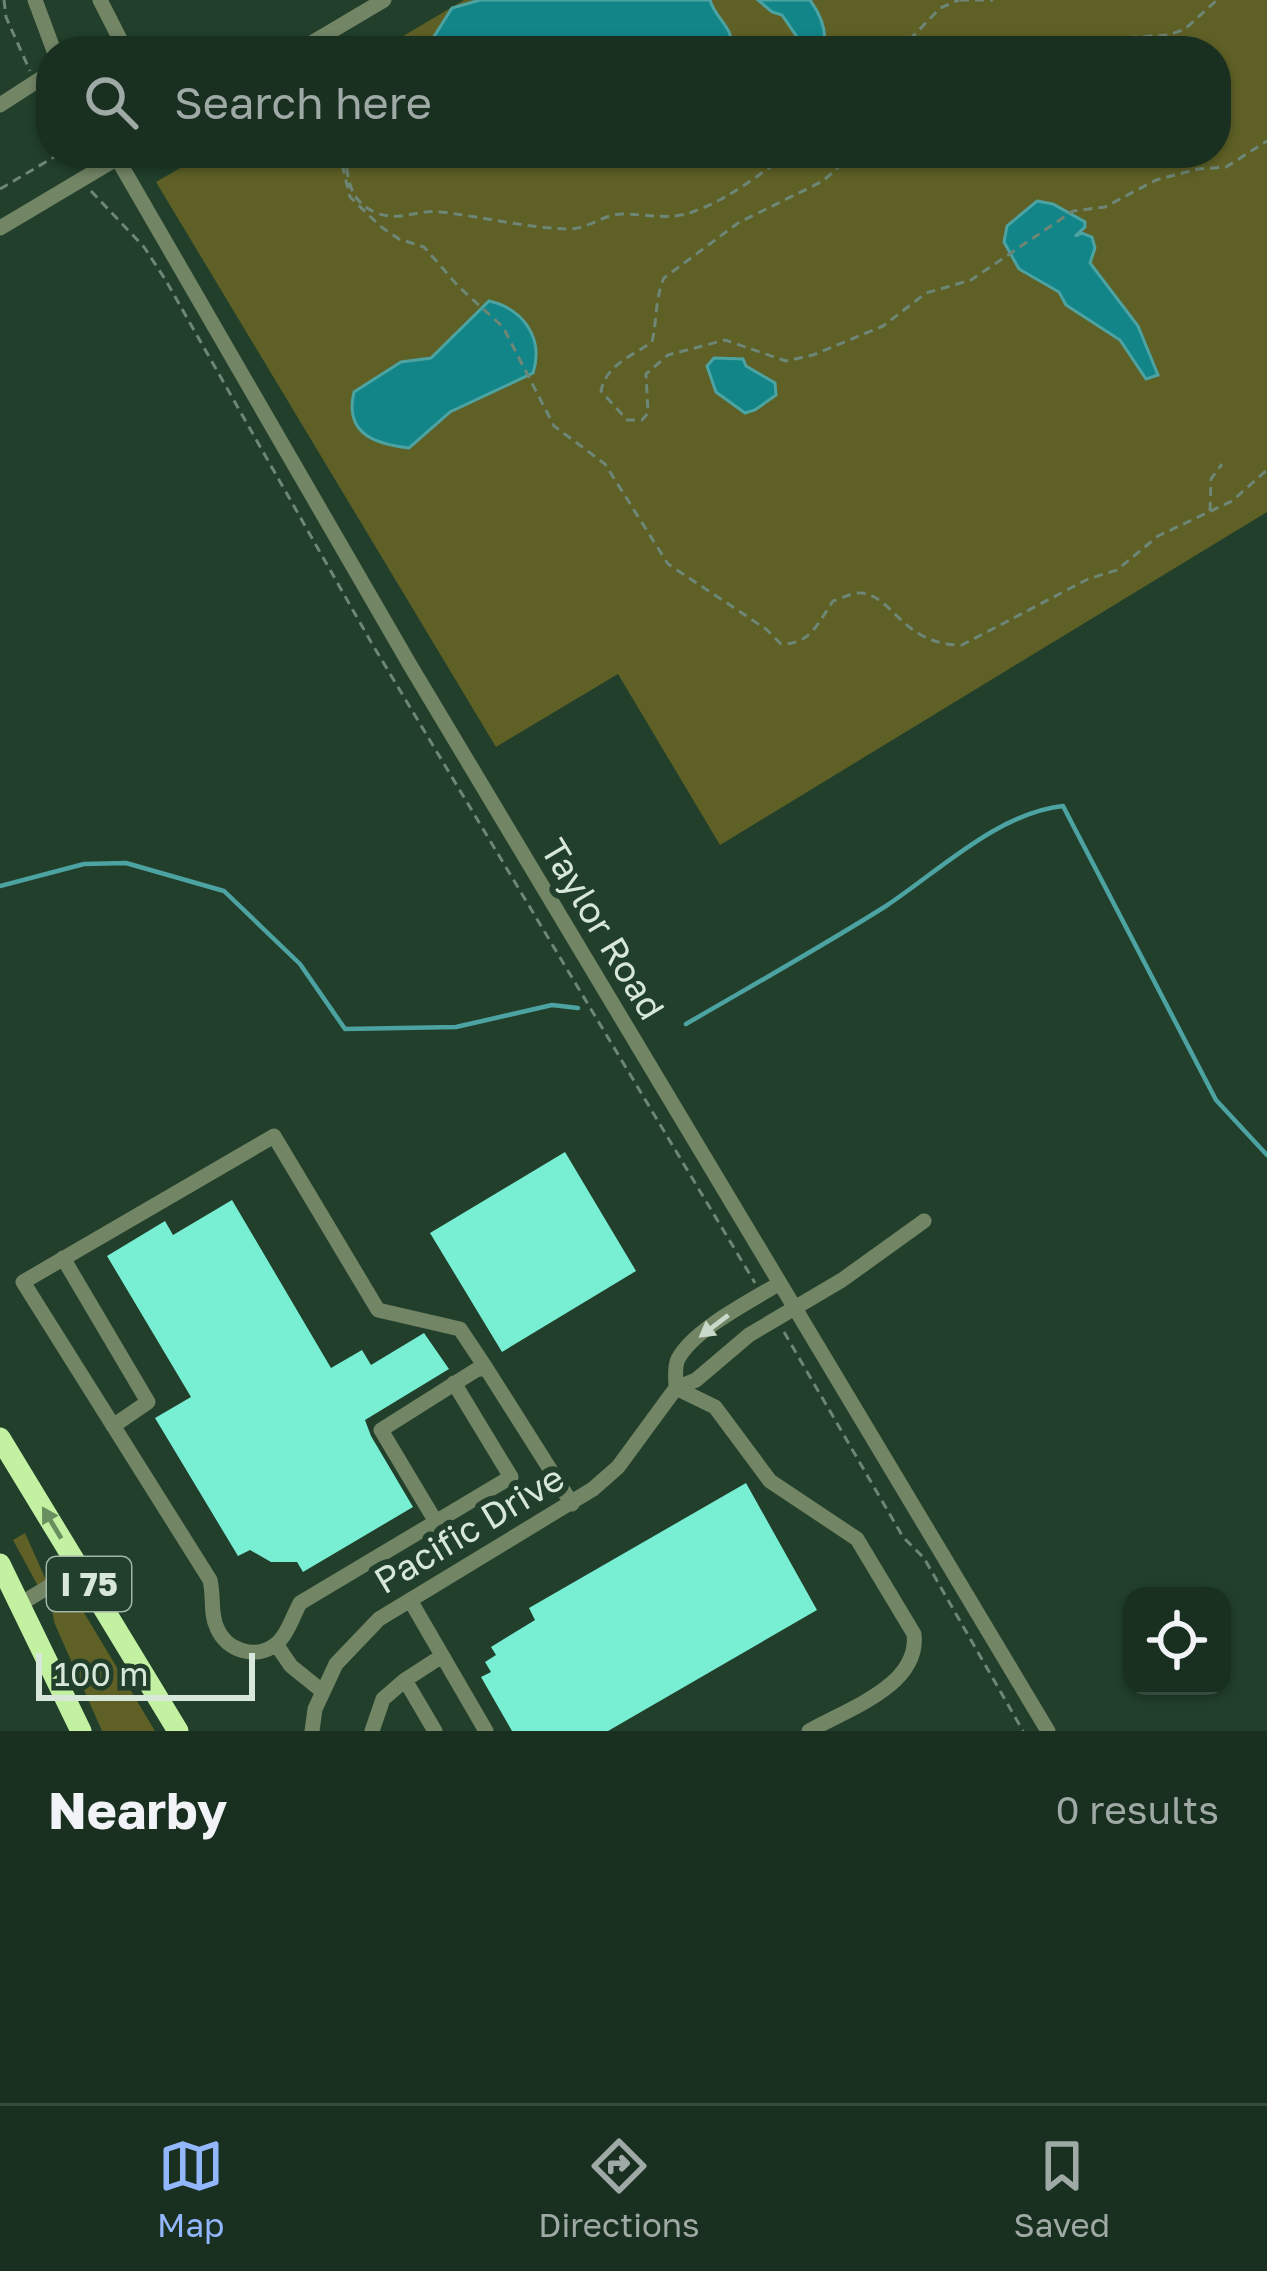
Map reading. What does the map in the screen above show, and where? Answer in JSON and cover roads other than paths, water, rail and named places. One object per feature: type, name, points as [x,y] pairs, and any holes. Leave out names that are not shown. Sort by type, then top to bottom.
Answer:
[{"type":"highway","name":"I 75","points":[[0,1438],[178,1731]]},
{"type":"highway","name":"I 75","points":[[0,1564],[81,1731]]},
{"type":"street","points":[[35,0],[48,36]]},
{"type":"street","points":[[100,0],[118,36]]},
{"type":"street","points":[[323,36],[384,0]]},
{"type":"street","points":[[0,105],[36,81]]},
{"type":"street","points":[[0,228],[98,168]]},
{"type":"street","name":"Taylor Road","points":[[126,168],[398,645],[1048,1731]]},
{"type":"street","points":[[454,1383],[511,1478],[300,1603],[276,1644],[252,1652],[235,1649],[214,1624],[210,1580],[23,1282],[274,1136],[378,1310],[460,1329],[572,1504]]},
{"type":"street","name":"Pacific Drive","points":[[312,1731],[322,1691],[336,1664],[379,1619],[572,1504],[618,1467],[676,1388],[697,1379],[749,1335],[836,1284],[924,1221]]},
{"type":"street","points":[[62,1258],[148,1402],[113,1426]]},
{"type":"street","name":"Pacific Drive","points":[[676,1388],[676,1362],[688,1348],[780,1283]]},
{"type":"street","points":[[436,1522],[381,1430],[486,1368]]},
{"type":"street","points":[[676,1388],[715,1407],[770,1481],[857,1539],[914,1634],[916,1651],[908,1669],[894,1682],[809,1731]]},
{"type":"street","points":[[20,1604],[80,1568]]},
{"type":"street","points":[[410,1600],[485,1731]]},
{"type":"street","points":[[276,1644],[292,1666],[322,1691]]},
{"type":"street","points":[[372,1731],[383,1699],[442,1656]]},
{"type":"street","points":[[405,1680],[435,1731]]},
{"type":"water","points":[[480,0],[710,0],[731,36],[434,36],[452,8]]},
{"type":"water","points":[[758,0],[810,0],[825,36],[796,36],[782,15]]},
{"type":"water","points":[[1037,201],[1053,204],[1085,222],[1075,236],[1092,237],[1095,248],[1090,263],[1138,326],[1158,375],[1146,379],[1120,340],[1066,305],[1059,292],[1019,269],[1004,242],[1007,226]]},
{"type":"water","points":[[489,301],[512,311],[528,327],[536,349],[533,373],[450,412],[409,448],[365,434],[354,418],[354,392],[401,362],[431,358]]},
{"type":"water","points":[[714,358],[743,359],[746,366],[775,383],[776,395],[745,413],[716,392],[707,366]]},
{"type":"waterway","points":[[686,1024],[886,906],[992,831],[1063,806],[1216,1100],[1267,1155]]},
{"type":"waterway","points":[[0,886],[84,864],[126,863],[224,891],[300,964],[345,1029],[456,1027],[552,1005],[578,1008]]}]
